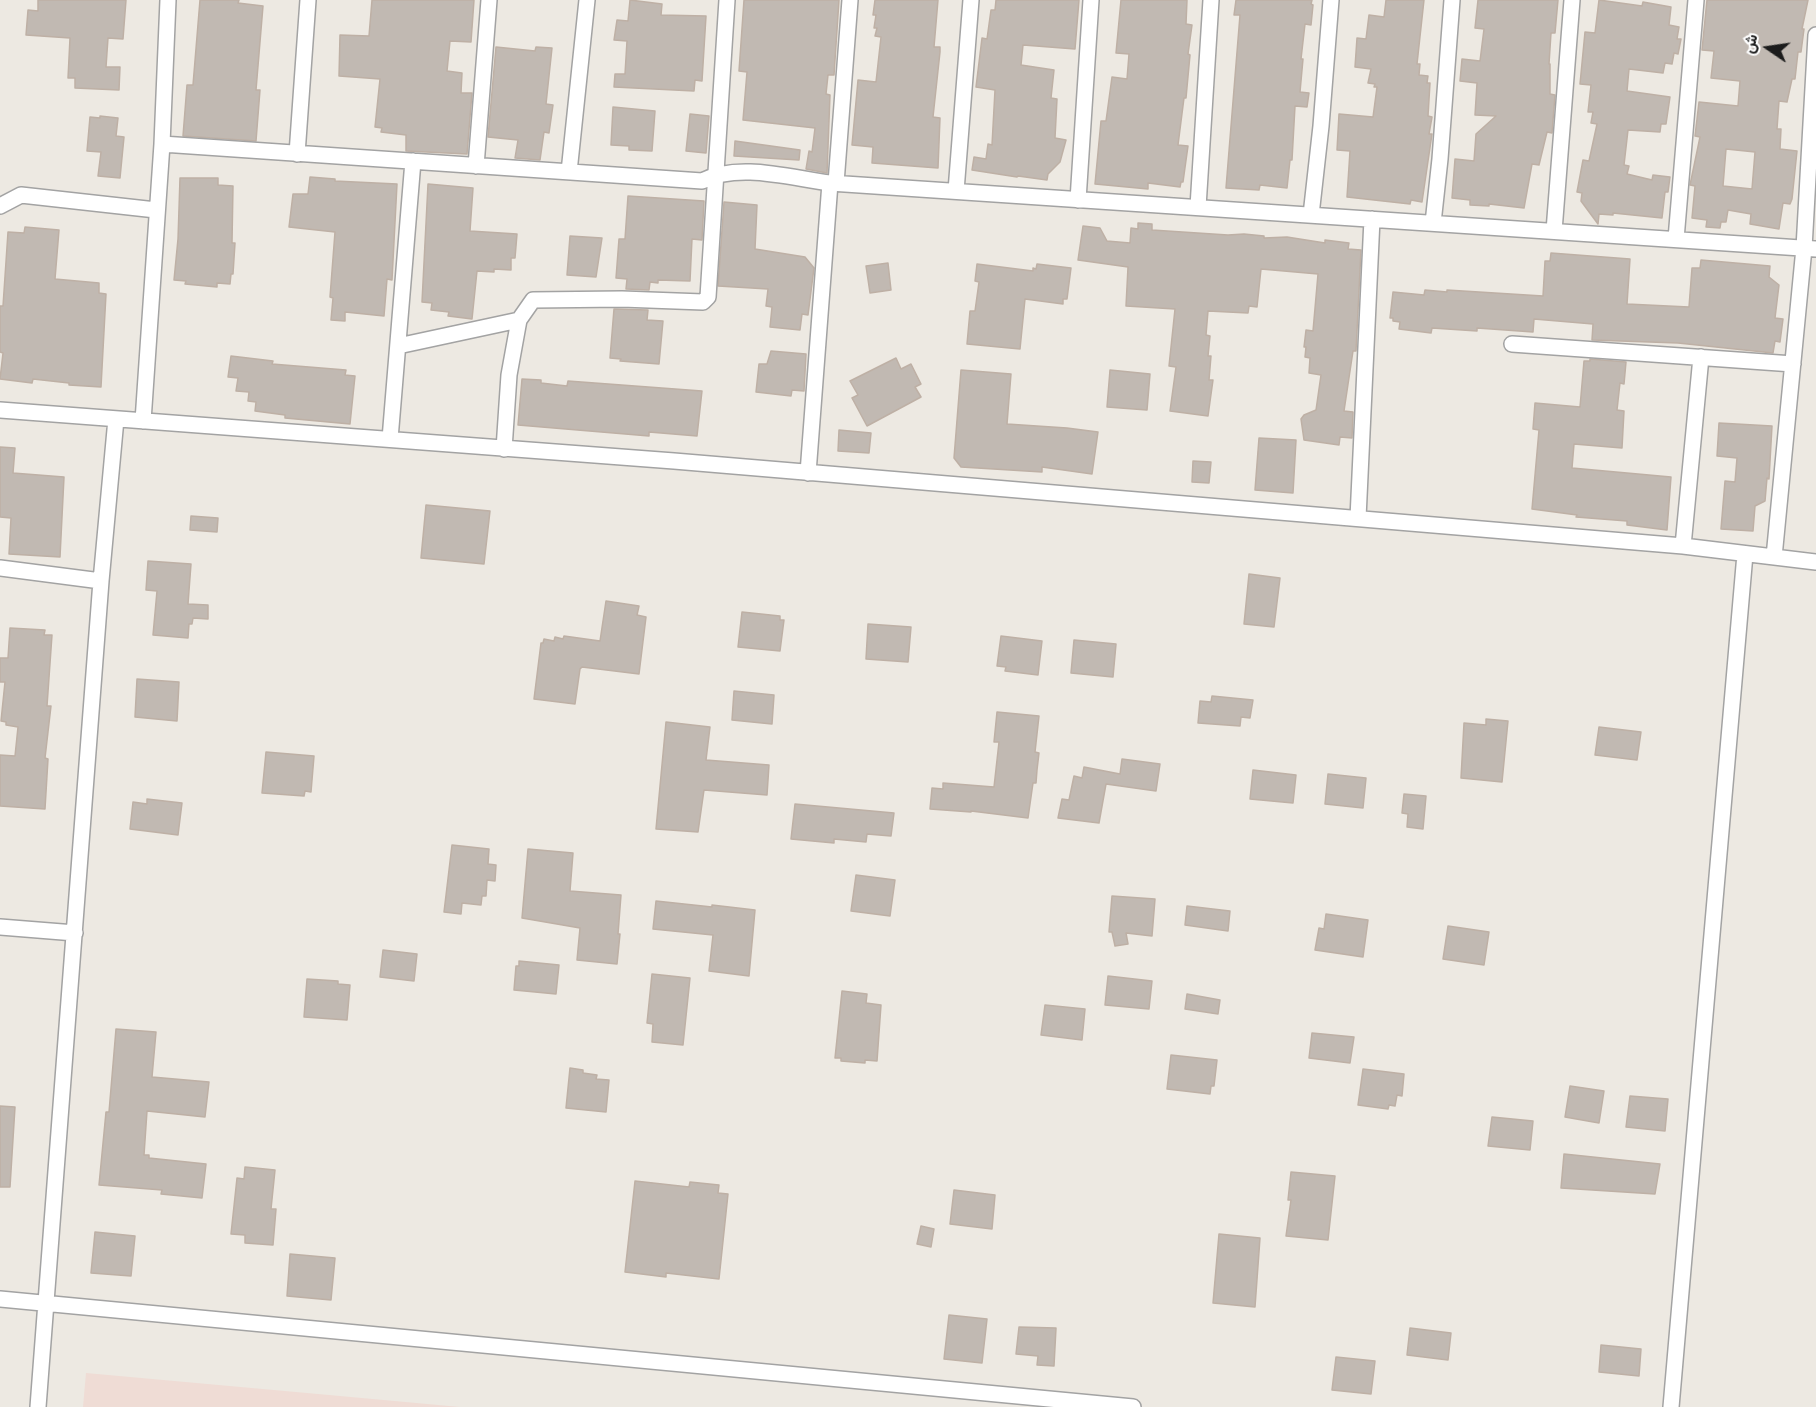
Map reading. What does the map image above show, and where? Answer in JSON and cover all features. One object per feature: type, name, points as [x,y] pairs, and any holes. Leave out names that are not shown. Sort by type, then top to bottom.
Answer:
[{"type":"street","points":[[143,421],[162,144],[168,0]]},
{"type":"street","points":[[297,154],[308,0]]},
{"type":"street","points":[[476,166],[489,0]]},
{"type":"street","points":[[569,172],[587,0]]},
{"type":"street","points":[[504,449],[508,375],[519,320],[533,300],[622,299],[703,302],[708,297],[727,0]]},
{"type":"street","points":[[808,473],[850,0]]},
{"type":"street","points":[[956,191],[971,0]]},
{"type":"street","points":[[1078,200],[1091,0]]},
{"type":"street","points":[[1198,207],[1210,0]]},
{"type":"street","points":[[1311,215],[1331,0]]},
{"type":"street","points":[[1433,223],[1452,0]]},
{"type":"street","points":[[1554,231],[1572,0]]},
{"type":"street","points":[[1676,240],[1696,0],[1689,0]]},
{"type":"street","points":[[1774,557],[1793,364],[1810,248],[1816,34]]},
{"type":"street","points":[[162,144],[702,181],[715,175],[746,172],[833,183],[1810,248]]},
{"type":"street","points":[[390,439],[413,161]]},
{"type":"street","points":[[0,206],[21,195],[156,210]]},
{"type":"street","points":[[1358,518],[1372,219]]},
{"type":"street","points":[[398,346],[519,320]]},
{"type":"street","points":[[1512,344],[1793,364]]},
{"type":"street","points":[[1683,546],[1701,357]]},
{"type":"street","points":[[0,410],[674,461],[1358,518],[1494,532],[1683,546],[1816,562]]},
{"type":"street","points":[[38,1407],[101,581],[116,419]]},
{"type":"street","points":[[1671,1407],[1745,554]]},
{"type":"street","points":[[0,568],[101,581]]},
{"type":"street","points":[[0,927],[75,933]]},
{"type":"street","points":[[0,1299],[1133,1407]]},
{"type":"shaded area","points":[[86,1373],[329,1395],[460,1407],[83,1407]]},
{"type":"building","points":[[38,0],[126,0],[123,39],[108,38],[106,67],[120,67],[119,90],[75,88],[75,78],[68,78],[70,38],[26,35],[28,10],[38,11]]},
{"type":"building","points":[[200,0],[239,0],[238,3],[263,6],[256,90],[260,90],[256,141],[183,136],[187,85],[193,85]]},
{"type":"building","points":[[372,0],[474,0],[471,42],[450,41],[447,71],[462,73],[461,93],[472,93],[467,154],[406,151],[406,135],[381,132],[382,128],[375,127],[380,79],[339,76],[340,35],[369,36]]},
{"type":"building","points":[[630,0],[662,4],[661,15],[706,16],[702,81],[695,80],[694,91],[614,87],[615,74],[625,74],[627,41],[614,40],[617,20],[628,21]]},
{"type":"building","points":[[744,0],[839,0],[834,75],[828,75],[826,94],[830,95],[827,173],[806,169],[809,151],[812,152],[815,128],[743,120],[747,72],[739,71]]},
{"type":"building","points":[[875,0],[938,0],[934,47],[940,47],[940,52],[933,117],[940,118],[938,168],[872,163],[873,147],[852,145],[858,80],[876,82],[881,37],[875,36],[876,15],[873,15]]},
{"type":"building","points":[[996,0],[1079,0],[1075,49],[1023,45],[1021,65],[1054,70],[1051,98],[1057,99],[1055,138],[1066,140],[1060,162],[1048,174],[1047,180],[972,170],[974,157],[986,159],[988,144],[992,145],[995,90],[976,87],[982,38],[987,39],[991,10],[995,10]]},
{"type":"building","points":[[1121,0],[1187,0],[1186,24],[1192,25],[1186,98],[1184,98],[1178,145],[1188,146],[1183,182],[1180,187],[1148,183],[1148,189],[1095,184],[1101,121],[1106,121],[1112,77],[1127,79],[1129,54],[1116,53]]},
{"type":"building","points":[[1236,0],[1312,0],[1311,25],[1305,24],[1301,59],[1303,59],[1300,92],[1309,93],[1307,107],[1295,106],[1292,160],[1290,160],[1287,188],[1260,185],[1259,190],[1226,188],[1240,15],[1234,15]]},
{"type":"building","points":[[1386,0],[1424,0],[1417,64],[1420,64],[1419,75],[1428,76],[1427,83],[1430,83],[1428,116],[1432,117],[1429,134],[1432,134],[1422,202],[1411,200],[1410,204],[1347,197],[1350,151],[1337,150],[1339,114],[1373,117],[1377,87],[1374,87],[1375,84],[1368,83],[1371,69],[1355,67],[1357,38],[1366,39],[1369,15],[1384,17]]},
{"type":"building","points":[[1478,0],[1558,0],[1555,33],[1551,33],[1549,64],[1550,94],[1555,95],[1552,133],[1547,132],[1539,165],[1532,164],[1524,208],[1489,204],[1489,206],[1470,205],[1470,200],[1452,198],[1455,159],[1474,161],[1476,134],[1496,116],[1475,115],[1477,83],[1460,81],[1462,59],[1480,61],[1484,29],[1475,28]]},
{"type":"building","points":[[1599,0],[1642,6],[1643,2],[1671,7],[1669,25],[1679,27],[1677,39],[1681,39],[1678,54],[1674,53],[1672,64],[1665,63],[1663,73],[1629,69],[1627,91],[1670,97],[1666,124],[1661,124],[1660,132],[1628,130],[1624,165],[1629,166],[1627,174],[1652,180],[1653,175],[1670,177],[1668,192],[1665,192],[1662,218],[1613,213],[1613,215],[1599,214],[1598,224],[1581,201],[1582,193],[1577,192],[1583,160],[1589,161],[1597,124],[1591,123],[1593,112],[1588,112],[1591,85],[1580,84],[1585,32],[1595,33]]},
{"type":"building","points":[[1707,0],[1808,0],[1795,79],[1792,79],[1787,102],[1779,101],[1777,129],[1781,129],[1780,149],[1797,151],[1792,199],[1790,204],[1783,203],[1779,229],[1750,224],[1751,214],[1728,210],[1726,222],[1721,222],[1720,228],[1706,227],[1707,220],[1692,218],[1695,186],[1690,185],[1700,137],[1695,136],[1699,102],[1738,106],[1740,81],[1711,78],[1714,51],[1702,50]],"holes":[[[1726,149],[1755,152],[1752,189],[1723,186]]]},
{"type":"building","points":[[496,47],[535,51],[536,47],[552,48],[546,104],[553,105],[549,133],[544,132],[540,160],[515,158],[518,140],[488,137]]},
{"type":"building","points":[[613,107],[655,111],[652,151],[629,150],[629,146],[611,145]]},
{"type":"building","points":[[690,114],[709,116],[706,153],[686,151]]},
{"type":"building","points":[[100,116],[118,118],[116,136],[124,137],[120,178],[98,176],[101,152],[87,151],[90,117],[100,118]]},
{"type":"building","points":[[735,141],[800,150],[799,160],[734,156]]},
{"type":"building","points":[[310,177],[335,179],[335,181],[397,184],[392,280],[387,279],[384,316],[345,312],[345,321],[331,320],[333,298],[330,297],[335,232],[289,227],[293,194],[308,194]]},
{"type":"building","points":[[180,178],[218,178],[218,185],[233,186],[232,243],[235,243],[230,284],[217,283],[217,287],[185,284],[186,281],[174,280]]},
{"type":"building","points":[[428,184],[473,188],[470,231],[517,234],[515,258],[511,258],[511,270],[477,271],[472,319],[448,316],[449,312],[431,310],[432,303],[422,302]]},
{"type":"building","points":[[628,196],[704,201],[702,240],[692,239],[690,281],[658,280],[658,283],[650,282],[649,290],[626,289],[627,279],[616,278],[619,239],[625,239]]},
{"type":"building","points":[[724,202],[757,205],[755,249],[805,257],[814,268],[808,315],[802,314],[800,330],[770,327],[772,307],[766,306],[768,289],[718,286]]},
{"type":"building","points":[[1138,223],[1152,224],[1152,230],[1244,234],[1264,236],[1264,238],[1287,237],[1325,243],[1325,240],[1349,243],[1348,249],[1361,250],[1356,351],[1353,351],[1344,411],[1353,412],[1352,438],[1340,437],[1339,445],[1304,440],[1301,419],[1304,415],[1316,410],[1321,375],[1309,373],[1310,358],[1305,357],[1306,347],[1304,347],[1306,330],[1313,331],[1318,274],[1261,269],[1257,307],[1249,306],[1248,313],[1208,311],[1206,335],[1210,336],[1208,356],[1211,356],[1209,380],[1213,380],[1208,416],[1170,411],[1176,367],[1169,366],[1175,309],[1126,306],[1128,267],[1078,260],[1083,226],[1100,228],[1107,241],[1130,243],[1131,228],[1138,229]]},
{"type":"building","points":[[25,227],[59,230],[55,279],[99,283],[99,293],[106,294],[101,387],[33,379],[32,383],[0,379],[3,353],[0,352],[0,306],[3,306],[8,232],[24,233]]},
{"type":"building","points":[[570,236],[602,238],[596,277],[567,275]]},
{"type":"building","points":[[1551,253],[1630,259],[1627,304],[1689,307],[1692,268],[1700,268],[1701,260],[1770,266],[1769,277],[1779,285],[1775,318],[1783,319],[1780,342],[1775,341],[1773,353],[1678,343],[1592,340],[1593,324],[1534,319],[1533,332],[1432,328],[1431,333],[1399,329],[1400,322],[1390,318],[1393,292],[1424,295],[1425,290],[1447,292],[1447,290],[1543,296],[1545,261],[1550,261]]},
{"type":"building","points":[[888,263],[891,290],[870,293],[866,266]]},
{"type":"building","points":[[977,264],[1033,271],[1037,264],[1071,268],[1067,299],[1063,299],[1063,304],[1025,299],[1020,349],[967,344],[970,311],[975,311],[979,282],[975,281]]},
{"type":"building","points":[[614,309],[648,310],[647,320],[663,321],[659,364],[610,358]]},
{"type":"building","points":[[771,351],[806,354],[804,391],[792,390],[791,396],[756,392],[759,364],[767,364]]},
{"type":"building","points":[[231,356],[273,361],[272,364],[346,370],[345,375],[355,376],[350,424],[285,418],[285,415],[255,411],[256,402],[248,401],[249,392],[236,391],[238,378],[228,377]]},
{"type":"building","points":[[896,358],[901,369],[911,364],[921,384],[915,387],[921,397],[867,426],[852,398],[858,395],[850,381]]},
{"type":"building","points":[[1590,359],[1626,362],[1624,384],[1620,383],[1617,410],[1624,411],[1622,448],[1574,444],[1572,468],[1671,477],[1667,530],[1627,525],[1627,521],[1576,517],[1577,515],[1532,509],[1539,430],[1533,429],[1535,403],[1580,407],[1584,361],[1590,361]]},
{"type":"building","points":[[961,370],[1011,374],[1007,424],[1098,432],[1092,474],[1042,467],[1042,472],[961,467],[954,458]]},
{"type":"building","points":[[1110,370],[1150,374],[1147,410],[1107,407]]},
{"type":"building","points":[[522,379],[541,380],[541,383],[567,386],[568,381],[702,391],[697,436],[649,432],[649,436],[518,425]]},
{"type":"building","points":[[1719,423],[1772,426],[1769,479],[1767,478],[1765,501],[1755,506],[1753,531],[1721,529],[1725,481],[1735,482],[1737,458],[1717,456]]},
{"type":"building","points":[[839,430],[871,433],[869,453],[838,451]]},
{"type":"building","points":[[1259,438],[1296,440],[1293,493],[1255,490]]},
{"type":"building","points":[[0,447],[15,448],[13,473],[64,477],[60,557],[9,554],[11,518],[0,517]]},
{"type":"building","points":[[1193,461],[1211,462],[1209,483],[1192,482]]},
{"type":"building","points":[[426,505],[490,511],[484,564],[421,558]]},
{"type":"building","points":[[191,516],[218,518],[217,532],[190,530]]},
{"type":"building","points":[[148,561],[191,564],[188,604],[208,605],[208,619],[193,618],[192,624],[189,624],[188,638],[153,635],[157,591],[146,590]]},
{"type":"building","points":[[1249,574],[1280,578],[1274,627],[1244,624]]},
{"type":"building","points":[[606,601],[639,606],[637,615],[646,617],[639,674],[582,667],[575,704],[534,699],[541,643],[544,639],[554,641],[555,637],[563,639],[564,636],[600,641]]},
{"type":"building","points":[[742,612],[780,616],[780,620],[784,620],[780,651],[738,647]]},
{"type":"building","points":[[868,624],[911,627],[908,662],[866,659]]},
{"type":"building","points":[[10,628],[45,630],[44,635],[52,635],[47,706],[51,706],[45,758],[48,759],[45,809],[0,806],[0,755],[15,756],[18,727],[6,725],[6,722],[1,721],[5,682],[0,682],[0,658],[8,658]]},
{"type":"building","points":[[1001,636],[1042,641],[1038,675],[1005,671],[1006,667],[997,666]]},
{"type":"building","points":[[1074,640],[1116,644],[1113,677],[1071,673]]},
{"type":"building","points":[[137,679],[179,682],[177,721],[135,717]]},
{"type":"building","points":[[734,691],[774,695],[772,724],[732,720]]},
{"type":"building","points":[[1212,696],[1253,700],[1250,718],[1241,717],[1240,726],[1198,723],[1200,701],[1211,702]]},
{"type":"building","points":[[997,712],[1039,716],[1035,752],[1039,753],[1036,783],[1033,783],[1028,818],[930,809],[932,788],[943,789],[943,783],[994,787],[999,742],[994,742]]},
{"type":"building","points":[[1486,719],[1508,721],[1502,782],[1461,778],[1464,723],[1486,725]]},
{"type":"building","points":[[666,722],[710,727],[706,760],[769,765],[767,795],[704,790],[698,832],[656,829]]},
{"type":"building","points":[[1599,727],[1641,732],[1637,760],[1595,755]]},
{"type":"building","points":[[266,752],[314,756],[311,792],[305,791],[304,796],[262,793]]},
{"type":"building","points":[[1122,759],[1160,764],[1156,791],[1106,784],[1099,823],[1058,818],[1062,799],[1069,800],[1074,776],[1082,778],[1084,767],[1120,774]]},
{"type":"building","points":[[1253,770],[1296,775],[1293,803],[1250,799]]},
{"type":"building","points":[[1328,774],[1366,778],[1363,808],[1325,804]]},
{"type":"building","points":[[1404,794],[1426,796],[1423,829],[1407,827],[1408,814],[1402,813]]},
{"type":"building","points":[[147,799],[182,803],[178,835],[130,829],[133,802],[147,804]]},
{"type":"building","points":[[795,804],[894,813],[891,836],[867,834],[866,842],[834,839],[834,843],[791,839]]},
{"type":"building","points":[[452,845],[489,849],[488,864],[496,865],[495,881],[487,880],[486,896],[482,896],[481,905],[462,903],[461,914],[444,912]]},
{"type":"building","points":[[528,849],[573,853],[570,891],[621,895],[617,964],[577,960],[580,928],[522,918]]},
{"type":"building","points":[[856,875],[895,880],[890,916],[851,911]]},
{"type":"building","points":[[1112,896],[1155,899],[1152,936],[1126,933],[1128,944],[1115,946],[1112,932],[1109,932]]},
{"type":"building","points":[[656,901],[755,910],[749,976],[709,971],[713,935],[653,929]]},
{"type":"building","points":[[1187,906],[1230,911],[1228,931],[1185,925]]},
{"type":"building","points":[[1326,914],[1368,920],[1363,957],[1315,950],[1319,928],[1324,929]]},
{"type":"building","points":[[1448,926],[1489,932],[1484,965],[1443,959]]},
{"type":"building","points":[[383,950],[417,954],[414,981],[380,977]]},
{"type":"building","points":[[519,961],[559,965],[556,994],[514,990],[516,966],[519,966]]},
{"type":"building","points":[[652,974],[690,978],[683,1045],[652,1042],[653,1024],[647,1023]]},
{"type":"building","points":[[1108,976],[1152,981],[1149,1009],[1105,1005]]},
{"type":"building","points":[[307,979],[338,981],[338,984],[350,985],[347,1020],[304,1017]]},
{"type":"building","points":[[842,991],[867,994],[866,1003],[881,1005],[877,1061],[865,1060],[865,1063],[841,1061],[841,1058],[835,1058]]},
{"type":"building","points":[[1187,994],[1220,1000],[1218,1014],[1185,1009]]},
{"type":"building","points":[[1045,1005],[1085,1009],[1082,1040],[1041,1035]]},
{"type":"building","points":[[116,1029],[156,1032],[152,1077],[209,1082],[205,1117],[147,1111],[144,1155],[149,1155],[149,1158],[206,1164],[202,1198],[161,1194],[162,1190],[99,1185],[106,1112],[109,1112]]},
{"type":"building","points":[[1312,1033],[1354,1037],[1350,1063],[1309,1058]]},
{"type":"building","points":[[1171,1055],[1217,1060],[1214,1086],[1211,1086],[1210,1094],[1167,1089]]},
{"type":"building","points":[[570,1068],[597,1075],[596,1079],[609,1080],[606,1112],[566,1108]]},
{"type":"building","points":[[1363,1069],[1404,1074],[1402,1096],[1397,1095],[1395,1106],[1389,1105],[1388,1109],[1358,1105]]},
{"type":"building","points":[[1570,1086],[1604,1091],[1599,1123],[1565,1117]]},
{"type":"building","points":[[1630,1096],[1668,1099],[1665,1131],[1626,1127]]},
{"type":"building","points":[[0,1106],[15,1107],[10,1187],[0,1187]]},
{"type":"building","points":[[1492,1117],[1533,1121],[1530,1150],[1488,1146]]},
{"type":"building","points":[[1564,1154],[1660,1164],[1655,1194],[1561,1188]]},
{"type":"building","points":[[245,1167],[275,1170],[271,1209],[276,1209],[273,1245],[245,1243],[245,1235],[231,1234],[237,1178],[244,1179]]},
{"type":"building","points":[[1291,1172],[1335,1176],[1328,1240],[1286,1236],[1291,1200],[1288,1200]]},
{"type":"building","points":[[635,1181],[689,1187],[690,1182],[719,1185],[718,1193],[728,1194],[719,1279],[666,1273],[666,1277],[625,1272]]},
{"type":"building","points":[[954,1190],[995,1195],[992,1229],[950,1224]]},
{"type":"building","points":[[921,1226],[934,1229],[931,1247],[917,1244]]},
{"type":"building","points":[[95,1232],[135,1236],[131,1276],[91,1273]]},
{"type":"building","points":[[1219,1234],[1260,1238],[1255,1307],[1213,1303]]},
{"type":"building","points":[[290,1254],[335,1258],[331,1300],[287,1296]]},
{"type":"building","points":[[949,1315],[987,1319],[982,1363],[944,1359]]},
{"type":"building","points":[[1019,1327],[1056,1328],[1054,1366],[1037,1365],[1038,1356],[1016,1354]]},
{"type":"building","points":[[1410,1328],[1451,1333],[1448,1360],[1407,1355]]},
{"type":"building","points":[[1601,1345],[1641,1349],[1639,1376],[1599,1372]]},
{"type":"building","points":[[1336,1357],[1375,1361],[1371,1394],[1332,1390]]}]
